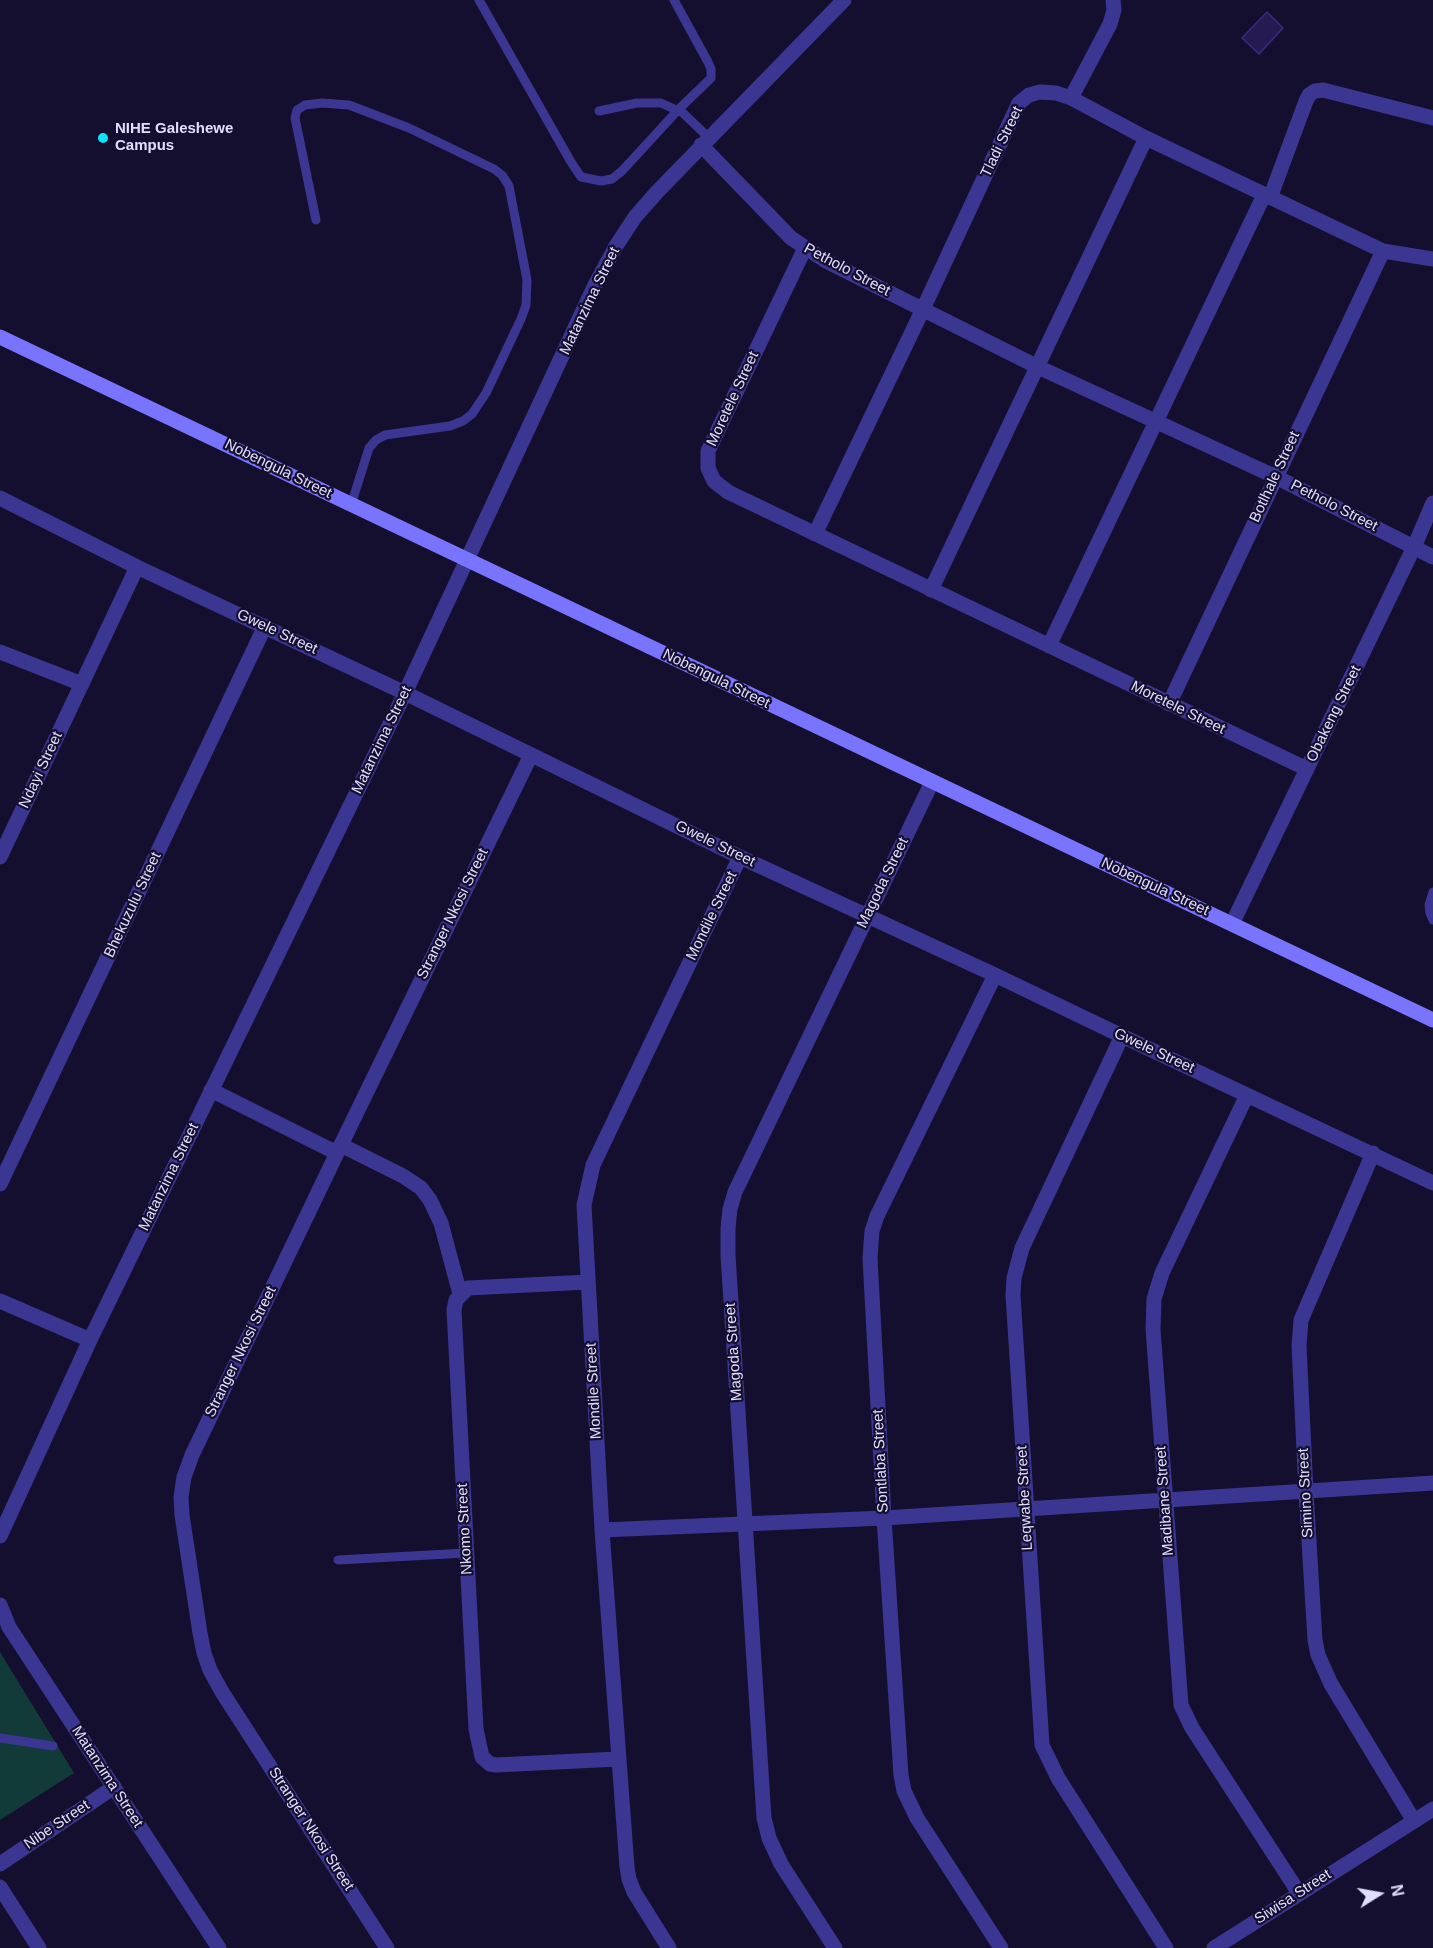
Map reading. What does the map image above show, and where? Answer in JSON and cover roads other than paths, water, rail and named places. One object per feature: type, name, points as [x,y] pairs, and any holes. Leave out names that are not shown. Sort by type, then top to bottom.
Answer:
[{"type":"street","name":"Matanzima Street","points":[[0,1532],[90,1340],[405,693],[595,285],[616,246],[635,217],[705,141],[844,0]]},
{"type":"street","points":[[1071,98],[1110,24],[1114,10],[1113,0]]},
{"type":"street","points":[[1049,645],[1210,309],[1267,196],[1309,95],[1323,90],[1433,118]]},
{"type":"street","name":"Tladi Street","points":[[923,309],[1019,103],[1029,95],[1040,92],[1056,93],[1071,98],[1146,138],[1383,251],[1433,259]]},
{"type":"street","points":[[931,590],[1146,138]]},
{"type":"street","name":"Petholo Street","points":[[705,141],[791,238],[826,261],[1038,367],[1276,477],[1433,557]]},
{"type":"street","name":"Moretele Street","points":[[805,248],[708,451],[708,468],[714,481],[728,492],[1307,769]]},
{"type":"street","name":"Botlhale Street","points":[[1168,704],[1383,251]]},
{"type":"street","points":[[815,534],[923,309]]},
{"type":"street","name":"Nobengula Street","points":[[0,336],[1433,1020]]},
{"type":"street","name":"Gwele Street","points":[[0,498],[137,567],[405,693],[740,857],[1433,1182]]},
{"type":"street","name":"Obakeng Street","points":[[1232,924],[1414,547],[1433,503]]},
{"type":"street","name":"Ndayi Street","points":[[0,857],[137,567]]},
{"type":"street","name":"Bhekuzulu Street","points":[[0,1184],[265,626]]},
{"type":"street","points":[[0,652],[82,684]]},
{"type":"street","name":"Stranger Nkosi Street","points":[[384,1947],[210,1670],[200,1633],[182,1515],[184,1476],[339,1149],[531,755]]},
{"type":"street","name":"Magoda Street","points":[[834,1948],[781,1864],[769,1838],[764,1818],[728,1255],[730,1209],[735,1192],[932,782]]},
{"type":"street","name":"Mondile Street","points":[[669,1948],[642,1906],[629,1879],[602,1530],[584,1205],[592,1166],[740,857]]},
{"type":"street","name":"Sontlaba Street","points":[[995,975],[882,1207],[872,1231],[870,1258],[884,1518],[901,1775],[904,1791],[917,1818],[1001,1948]]},
{"type":"street","name":"Leqwabe Street","points":[[1122,1036],[1027,1238],[1017,1262],[1013,1295],[1042,1745],[1058,1778],[1166,1948]]},
{"type":"street","points":[[211,1090],[404,1176],[421,1188],[430,1200],[441,1223],[460,1294],[468,1288],[480,1286],[588,1282]]},
{"type":"street","name":"Madibane Street","points":[[1247,1095],[1162,1273],[1154,1299],[1153,1329],[1181,1705],[1192,1728],[1299,1893]]},
{"type":"street","name":"Simino Street","points":[[1372,1153],[1301,1320],[1299,1346],[1315,1640],[1318,1655],[1331,1684],[1414,1821]]},
{"type":"street","name":"Nkomo Street","points":[[460,1294],[454,1310],[476,1729],[482,1757],[490,1764],[509,1766],[618,1759]]},
{"type":"street","points":[[0,1301],[90,1340]]},
{"type":"street","points":[[602,1530],[884,1518],[1433,1483]]},
{"type":"street","name":"Matanzima Street","points":[[0,1605],[9,1627],[219,1948]]},
{"type":"street","name":"Nibe Street","points":[[0,1864],[114,1787]]},
{"type":"street","name":"Siwisa Street","points":[[1214,1948],[1433,1809]]},
{"type":"street","points":[[0,1887],[39,1948]]},
{"type":"lane","points":[[479,0],[581,177],[601,182],[612,179],[622,171],[711,78],[711,69],[674,0]]},
{"type":"lane","points":[[599,111],[652,102],[678,110],[705,141]]},
{"type":"lane","points":[[316,220],[295,118],[297,110],[305,105],[322,103],[350,105],[409,128],[502,175],[508,186],[527,280],[526,305],[521,319],[486,393],[472,414],[463,421],[450,426],[385,435],[376,440],[369,448],[351,505]]},
{"type":"lane","points":[[1433,892],[1429,905],[1433,920]]},
{"type":"lane","points":[[338,1560],[466,1553]]},
{"type":"lane","points":[[0,1738],[53,1746]]},
{"type":"place","name":"NIHE Galeshewe Campus","points":[[103,138]]}]
